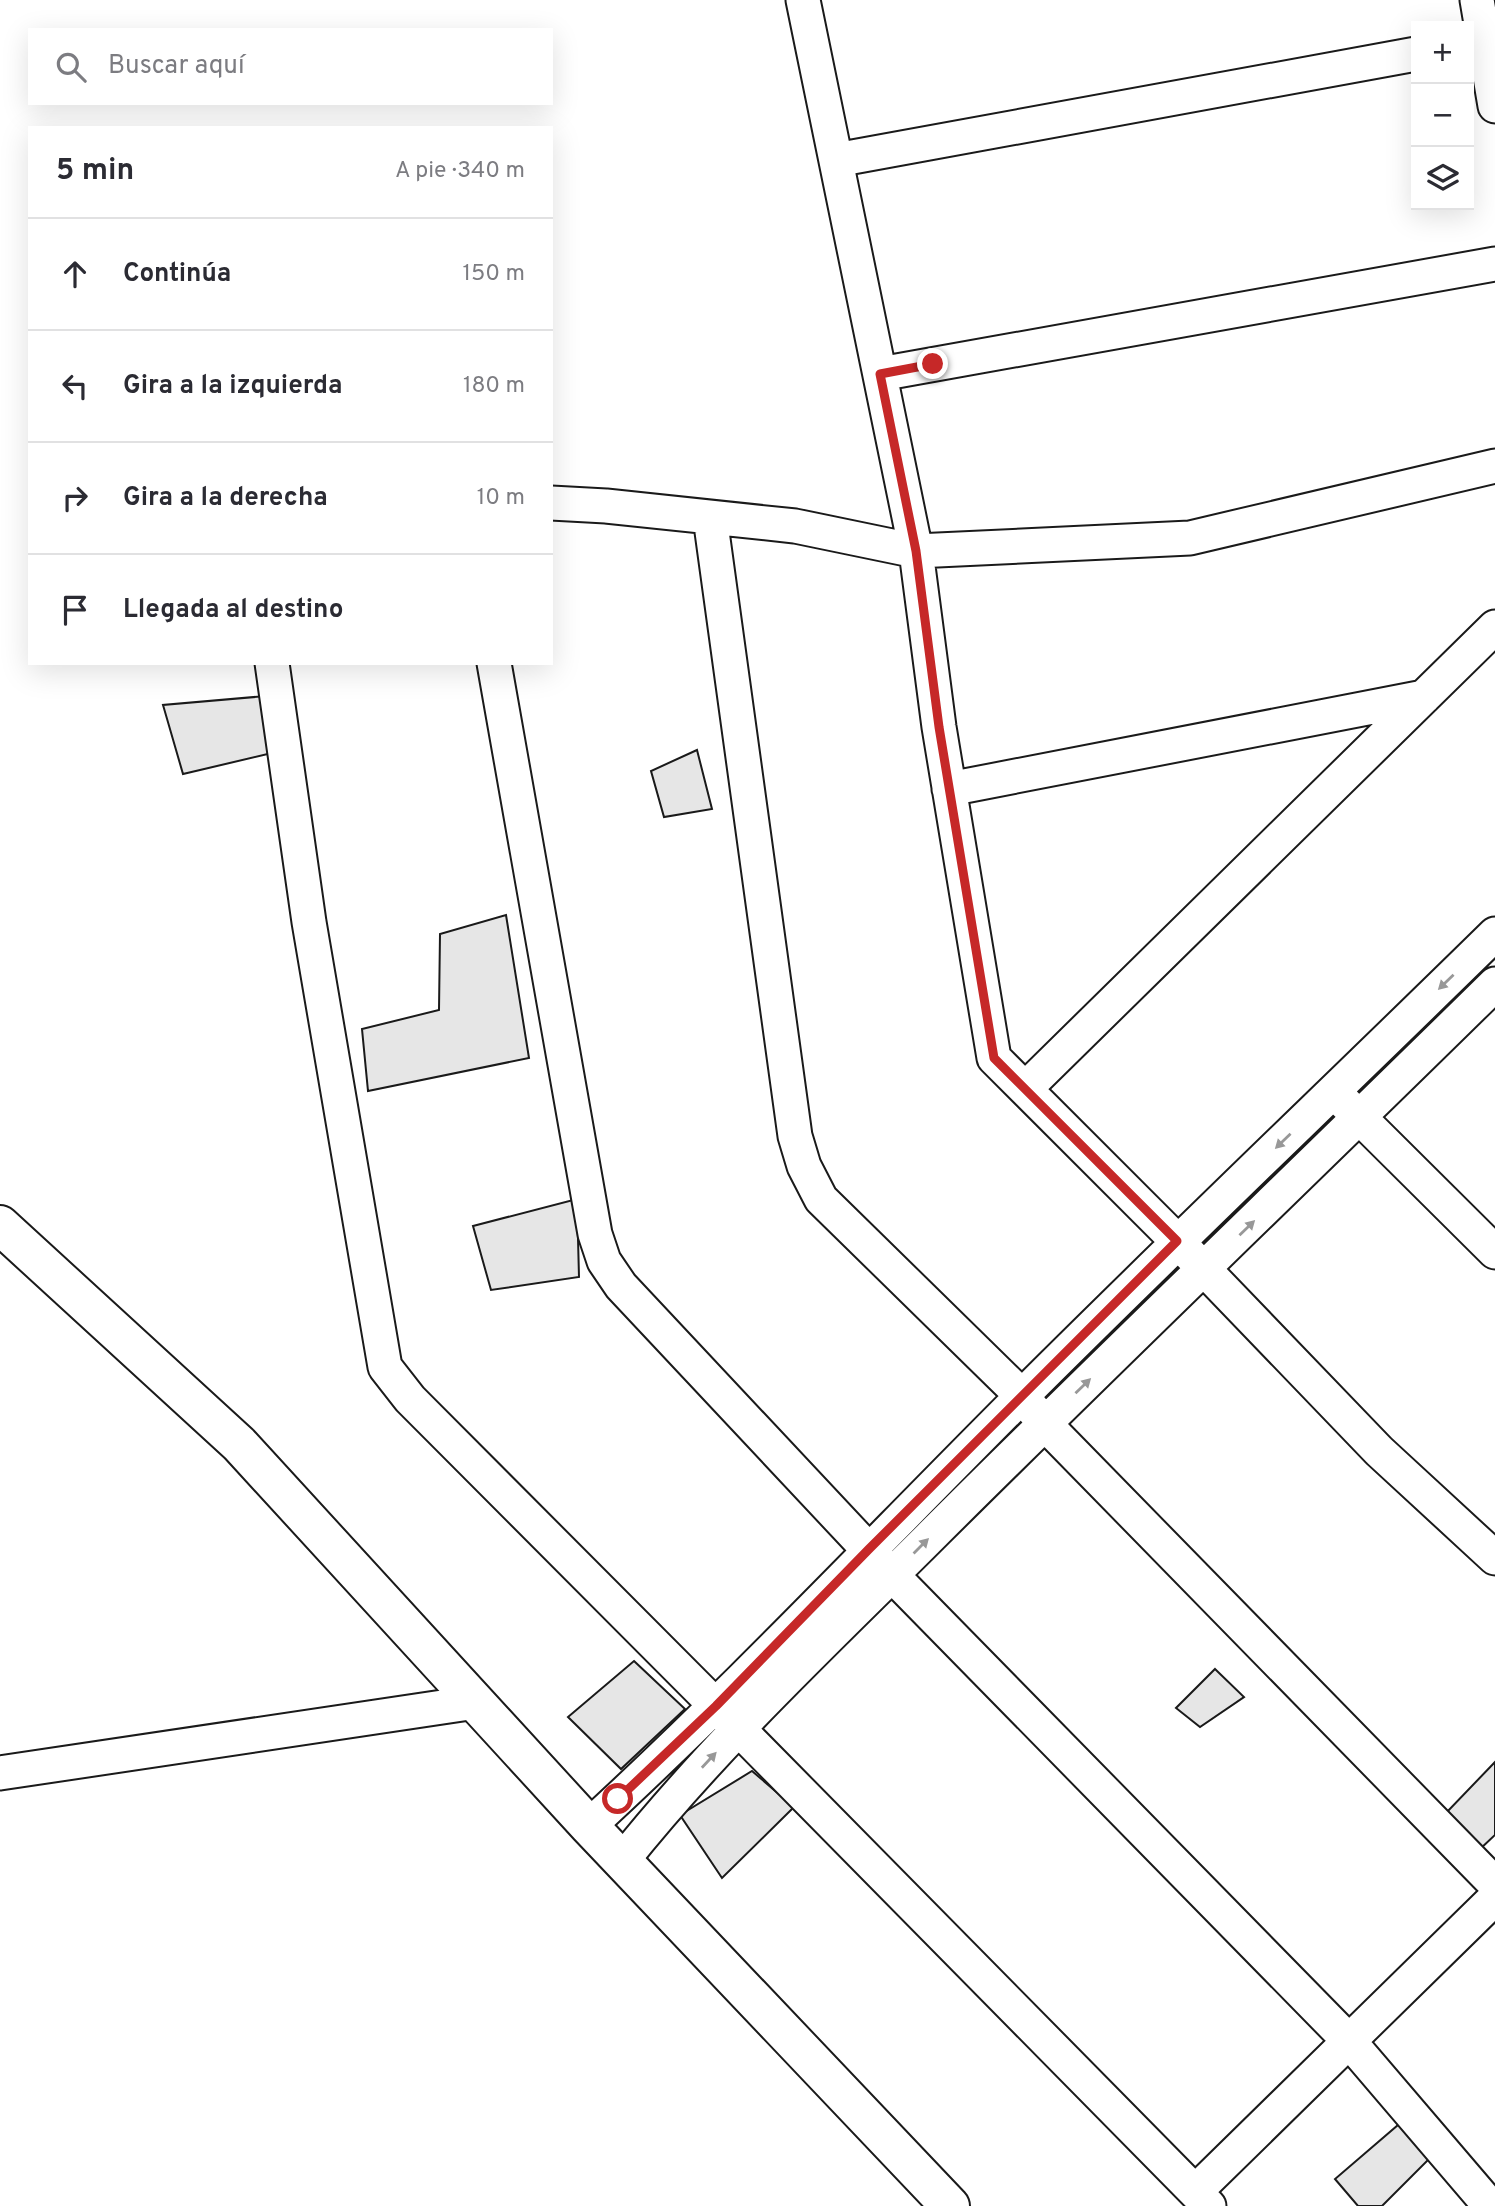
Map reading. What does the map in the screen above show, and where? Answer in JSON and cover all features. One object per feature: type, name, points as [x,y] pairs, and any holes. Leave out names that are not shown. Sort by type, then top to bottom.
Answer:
[{"type":"main road","points":[[0,1225],[239,1444],[589,1826],[950,2206]]},
{"type":"street","points":[[803,0],[916,551],[939,727],[994,1058],[1177,1241],[1379,1451],[1495,1558]]},
{"type":"street","points":[[1478,0],[1477,43],[1495,106]]},
{"type":"street","points":[[836,160],[1411,55]]},
{"type":"street","points":[[880,374],[1495,264]]},
{"type":"street","points":[[553,503],[796,526],[916,551],[1190,538],[1495,466]]},
{"type":"street","points":[[710,517],[794,1136],[804,1166],[821,1199],[1022,1396],[1044,1423],[1495,1884]]},
{"type":"street","points":[[1025,1089],[1495,627]]},
{"type":"street","points":[[272,665],[309,922],[385,1367],[410,1399],[1203,2199],[1349,2040],[1495,1898]]},
{"type":"street","points":[[494,665],[595,1234],[604,1261],[621,1286],[892,1575],[1349,2040],[1490,2206]]},
{"type":"street","points":[[949,789],[1424,696]]},
{"type":"street","points":[[622,1861],[663,1810],[727,1717],[869,1549],[1177,1241],[1495,934]]},
{"type":"street","points":[[589,1826],[727,1717],[892,1575],[1044,1423],[1495,984]]},
{"type":"street","points":[[1334,1092],[1495,1252]]},
{"type":"street","points":[[0,1773],[476,1702]]},
{"type":"building","points":[[266,696],[272,753],[183,774],[163,705]]},
{"type":"building","points":[[697,750],[712,809],[664,817],[651,771]]},
{"type":"building","points":[[506,915],[529,1058],[368,1091],[362,1029],[439,1010],[440,934]]},
{"type":"building","points":[[577,1199],[579,1277],[491,1290],[473,1226]]},
{"type":"building","points":[[634,1661],[685,1709],[621,1769],[568,1717]]},
{"type":"building","points":[[1215,1669],[1244,1697],[1200,1727],[1176,1708]]},
{"type":"building","points":[[1495,1762],[1495,1835],[1479,1850],[1445,1814]]},
{"type":"building","points":[[752,1771],[794,1807],[722,1878],[680,1815]]},
{"type":"building","points":[[1405,2119],[1434,2154],[1382,2206],[1358,2206],[1335,2179]]},
{"type":"route","points":[[618,1799],[716,1706],[1177,1241],[994,1058],[939,727],[916,551],[880,374],[933,364]]}]
